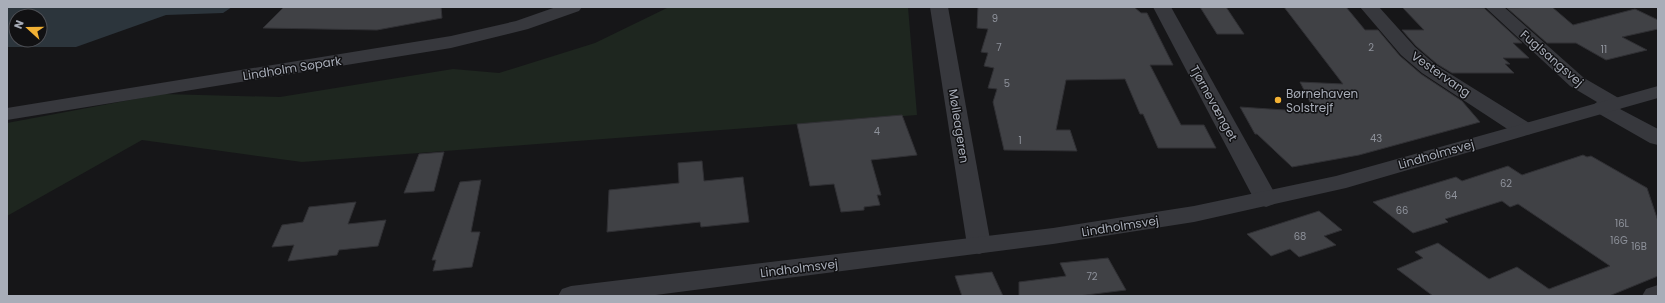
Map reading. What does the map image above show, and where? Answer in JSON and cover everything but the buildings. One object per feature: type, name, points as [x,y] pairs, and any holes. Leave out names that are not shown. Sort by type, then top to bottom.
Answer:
[{"type":"street","name":"Lindholm Søpark","points":[[7,114],[451,42],[522,25],[573,7]]},
{"type":"street","name":"Mølleageren","points":[[939,7],[979,245]]},
{"type":"street","name":"Tjørnevænget","points":[[1162,7],[1266,199]]},
{"type":"street","name":"Vestervang","points":[[1369,7],[1408,51],[1429,69],[1523,128]]},
{"type":"street","name":"Fuglsangsvej","points":[[1494,7],[1577,82],[1608,106],[1658,138]]},
{"type":"street","name":"Lindholmsvej","points":[[570,296],[1053,236],[1186,215],[1338,183],[1523,128],[1658,92]]},
{"type":"shaded area","points":[[7,7],[232,7],[223,13],[166,15],[76,47],[48,47],[48,8],[8,8],[8,47]]},
{"type":"shaded area","points":[[669,7],[908,7],[917,115],[302,162],[142,140],[7,216],[7,123],[162,94],[280,97],[453,69],[499,73],[595,43]]},
{"type":"place","name":"Børnehaven Solstrejf","points":[[1278,100]]}]
